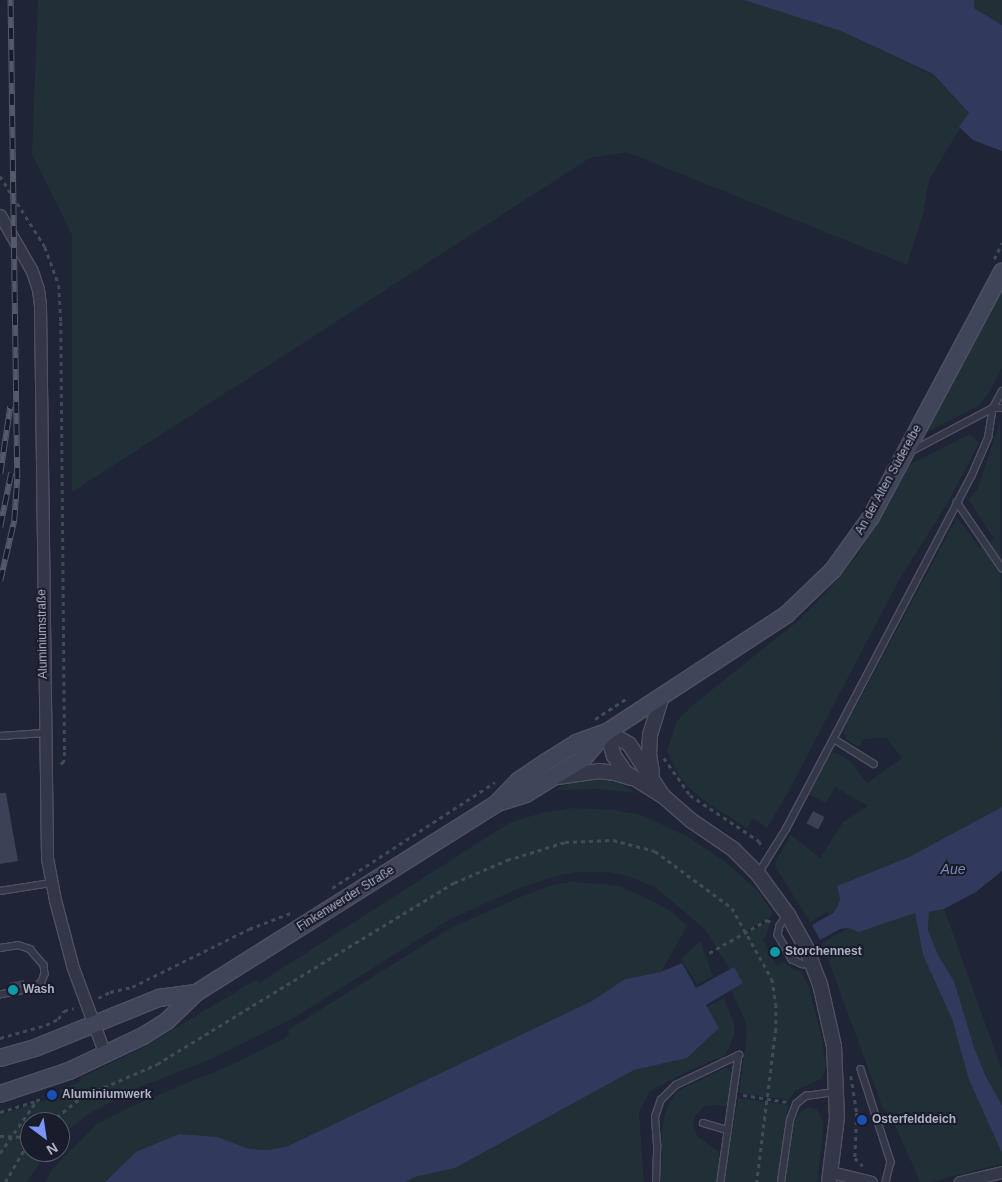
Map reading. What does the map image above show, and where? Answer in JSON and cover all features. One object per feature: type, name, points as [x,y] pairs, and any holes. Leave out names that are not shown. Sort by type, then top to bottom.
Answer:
[{"type":"main road","name":"An der Alten Süderelbe","points":[[607,732],[762,633],[818,587],[858,538],[903,456],[998,266]]},
{"type":"main road","name":"Finkenwerder Straße","points":[[0,1094],[39,1083],[105,1054],[167,1021],[196,993],[496,804],[526,794],[584,758],[607,732]]},
{"type":"main road","name":"Finkenwerder Straße","points":[[496,804],[518,781],[546,762],[576,743],[607,732]]},
{"type":"main road","name":"Finkenwerder Straße","points":[[0,1058],[35,1048],[159,998],[196,993]]},
{"type":"street","name":"Aluminiumstraße","points":[[0,215],[32,271],[38,289],[40,306],[47,858],[51,883],[68,952],[85,1004],[105,1054]]},
{"type":"street","points":[[655,781],[651,768],[649,748],[653,723],[662,696]]},
{"type":"street","points":[[607,732],[614,756],[632,778]]},
{"type":"street","points":[[607,732],[629,744],[655,781],[663,796]]},
{"type":"street","points":[[555,777],[599,771],[615,772],[632,778],[663,796],[692,821],[734,849],[758,874],[788,915],[813,965],[832,1028],[838,1092],[830,1177],[871,1182]]},
{"type":"street","points":[[960,1182],[1002,1172]]},
{"type":"lane","points":[[758,874],[786,829],[971,477],[988,438],[993,408],[1002,391]]},
{"type":"lane","points":[[903,456],[993,408],[1002,408]]},
{"type":"lane","points":[[957,502],[1002,568]]},
{"type":"lane","points":[[0,736],[46,733]]},
{"type":"lane","points":[[834,739],[874,764]]},
{"type":"lane","points":[[0,891],[51,883]]},
{"type":"lane","points":[[0,948],[18,945],[30,949],[44,965],[46,974],[36,988],[0,995]]},
{"type":"lane","points":[[656,1182],[657,1145],[655,1117],[661,1100],[676,1084],[739,1055],[722,1182]]},
{"type":"lane","points":[[861,1069],[891,1162],[886,1182]]},
{"type":"lane","points":[[781,1182],[790,1120],[796,1104],[806,1096],[838,1092]]},
{"type":"lane","points":[[703,1123],[728,1130]]},
{"type":"path","points":[[0,176],[44,247],[59,285],[61,332],[64,762]]},
{"type":"path","points":[[998,266],[1002,243]]},
{"type":"path","points":[[590,722],[630,697]]},
{"type":"path","points":[[662,754],[671,770],[690,795],[758,841],[768,859]]},
{"type":"path","points":[[326,891],[499,779]]},
{"type":"path","points":[[63,1112],[82,1097],[157,1064],[454,883],[507,860],[565,842],[613,840],[655,851],[732,908],[772,979],[776,1004],[776,1030],[757,1182]]},
{"type":"path","points":[[0,1038],[58,1019],[64,1011],[85,1004],[110,992],[132,987],[249,929],[294,912]]},
{"type":"path","points":[[709,952],[767,920]]},
{"type":"path","points":[[735,1094],[796,1104]]},
{"type":"path","points":[[0,1153],[36,1101]]},
{"type":"path","points":[[0,1136],[20,1137]]},
{"type":"path","points":[[5,1182],[20,1156]]},
{"type":"shaded area","points":[[38,0],[744,0],[841,31],[933,75],[969,113],[929,180],[923,214],[907,265],[627,152],[590,158],[72,492],[72,235],[32,154]]},
{"type":"shaded area","points":[[974,0],[1002,0],[1002,25],[974,8]]},
{"type":"shaded area","points":[[1002,291],[1002,368],[989,393],[978,406],[925,433]]},
{"type":"shaded area","points":[[1000,421],[1002,807],[909,857],[837,886],[840,899],[839,906],[829,915],[827,912],[810,922],[776,868],[776,861],[791,835],[820,858],[843,822],[868,806],[835,787],[826,803],[809,795],[831,753],[836,753],[850,761],[867,783],[902,758],[886,738],[863,739],[859,747],[847,740],[843,731],[957,517],[980,548],[994,539],[969,500],[978,488]]},
{"type":"shaded area","points":[[969,434],[979,442],[970,461],[945,507],[899,580],[787,794],[767,828],[753,818],[747,828],[708,803],[690,789],[680,777],[667,751],[677,721],[693,705],[798,621],[833,585],[857,556],[909,465]]},
{"type":"shaded area","points":[[597,778],[619,783],[637,793],[596,789],[555,790],[573,780]]},
{"type":"shaded area","points":[[573,808],[613,810],[641,815],[690,838],[724,861],[758,891],[772,912],[772,916],[747,930],[749,932],[768,922],[766,937],[762,939],[777,966],[784,962],[794,970],[801,971],[809,988],[822,1038],[826,1069],[821,1079],[795,1091],[789,1100],[739,1093],[747,1033],[745,1020],[731,990],[743,983],[734,968],[730,970],[705,929],[656,888],[628,876],[609,872],[576,872],[519,888],[449,920],[292,1019],[209,1060],[142,1086],[87,1115],[70,1128],[70,1112],[20,1112],[20,1162],[40,1162],[27,1182],[0,1182],[0,1115],[61,1095],[60,1090],[81,1081],[80,1078],[142,1048],[256,980],[259,983],[509,823],[541,813]]},
{"type":"shaded area","points":[[570,882],[622,887],[657,903],[673,913],[687,926],[661,972],[625,979],[592,1001],[288,1146],[269,1150],[250,1149],[217,1137],[107,1178],[105,1182],[45,1182],[59,1162],[70,1162],[70,1151],[97,1124],[132,1106],[238,1062],[284,1039],[289,1034],[288,1030],[454,926],[552,885]]},
{"type":"shaded area","points":[[944,909],[1002,1070],[1002,1105],[986,1077],[974,1047],[954,981],[938,955],[928,930],[929,912]]},
{"type":"shaded area","points":[[915,913],[923,955],[952,1019],[969,1080],[1002,1153],[1002,1164],[929,1182],[920,1182],[897,1129],[882,1106],[822,943],[848,928],[859,932]]},
{"type":"shaded area","points":[[700,941],[713,976],[697,985],[681,959]]},
{"type":"shaded area","points":[[724,998],[734,1023],[734,1035],[726,1054],[721,1059],[718,1058],[686,1072],[650,1091],[639,1112],[644,1182],[405,1182],[415,1177],[455,1168],[634,1070],[687,1058],[719,1028],[707,1007]]},
{"type":"shaded area","points":[[727,1067],[733,1074],[729,1107],[715,1105],[704,1107],[695,1116],[693,1125],[698,1137],[718,1151],[720,1158],[717,1182],[661,1182],[662,1131],[665,1112],[675,1094],[683,1088]]},
{"type":"shaded area","points":[[738,1098],[788,1105],[778,1182],[724,1182]]},
{"type":"shaded area","points":[[808,1107],[817,1110],[824,1123],[817,1182],[785,1182],[797,1115]]},
{"type":"water","points":[[744,0],[974,0],[974,8],[1002,25],[1002,151],[973,140],[959,127],[969,113],[933,74],[841,31]]},
{"type":"water","name":"Aue","points":[[1002,807],[1002,871],[976,892],[944,909],[929,912],[928,930],[938,955],[954,981],[974,1047],[986,1077],[1002,1105],[1002,1153],[969,1080],[952,1019],[923,955],[915,913],[859,932],[848,928],[840,929],[820,940],[812,925],[833,913],[838,906],[840,899],[837,886],[909,857]]},
{"type":"water","points":[[682,963],[696,988],[734,967],[743,983],[706,1005],[719,1028],[687,1058],[634,1070],[455,1168],[415,1177],[405,1182],[105,1182],[136,1152],[179,1134],[217,1137],[250,1149],[269,1150],[288,1146],[592,1001],[625,979],[661,972]]},
{"type":"building","points":[[0,793],[6,793],[18,861],[0,864]]},
{"type":"building","points":[[813,811],[825,817],[818,829],[807,823]]},
{"type":"building","points":[[24,980],[25,985],[10,988],[9,983]]},
{"type":"railway","points":[[0,581],[14,521],[17,479],[10,0]]},
{"type":"railway","points":[[0,474],[10,407]]},
{"type":"railway","points":[[0,527],[11,473]]},
{"type":"place","name":"Storchennest","points":[[775,952]]},
{"type":"place","name":"Wash","points":[[13,990]]},
{"type":"place","name":"Aluminiumwerk","points":[[52,1095]]},
{"type":"place","name":"Osterfelddeich","points":[[862,1120]]}]
